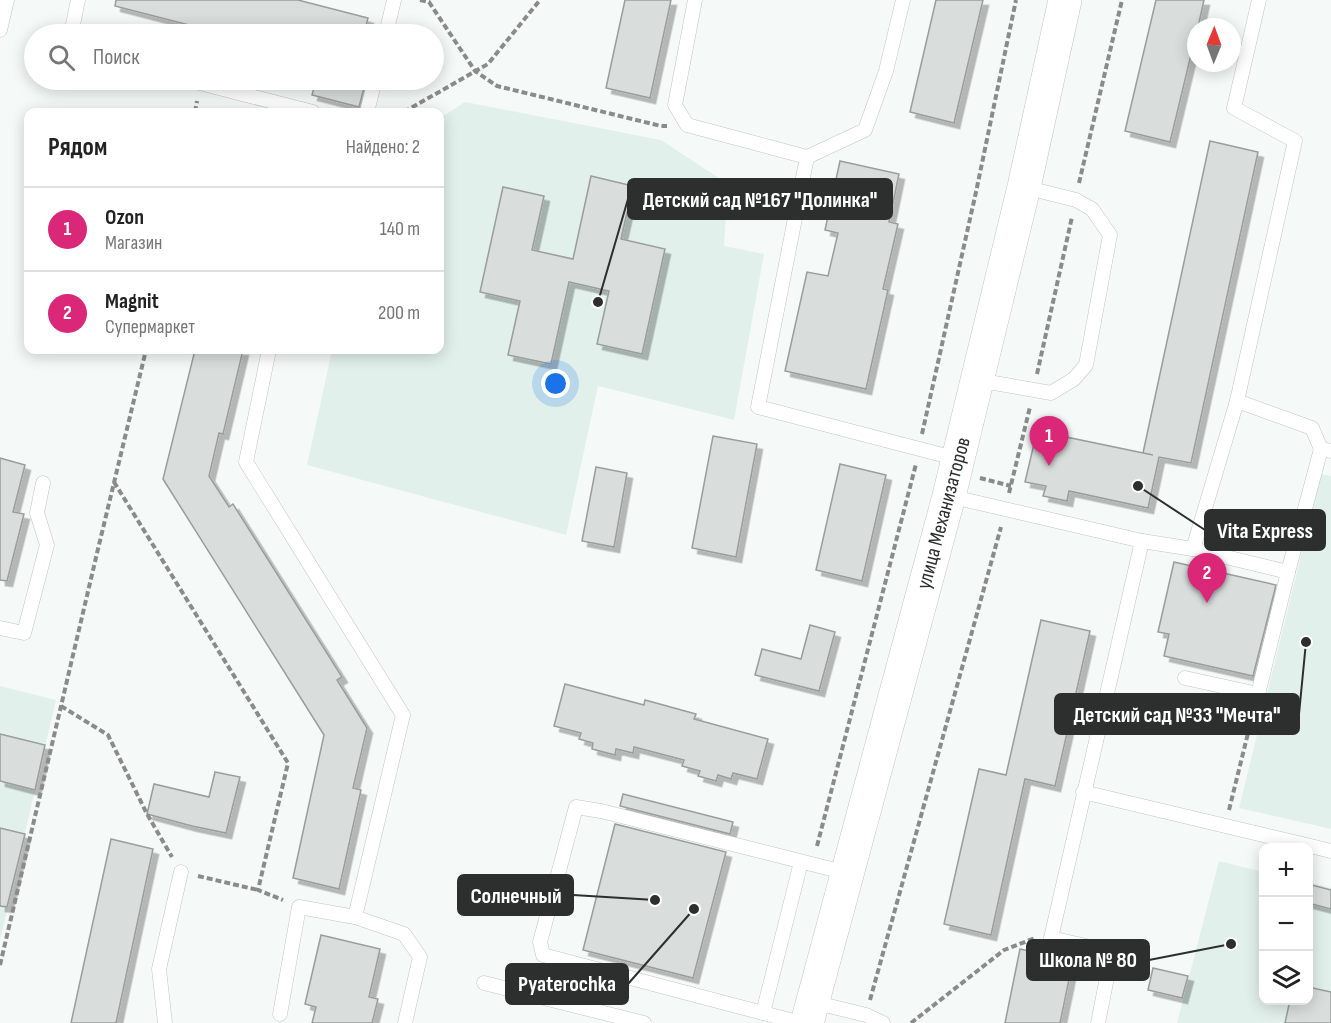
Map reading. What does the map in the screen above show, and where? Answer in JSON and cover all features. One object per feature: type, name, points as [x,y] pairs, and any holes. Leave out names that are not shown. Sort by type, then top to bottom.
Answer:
[{"type":"main road","name":"улица Механизаторов","points":[[807,1016],[949,496],[1024,187],[1065,0]]},
{"type":"lane","points":[[0,30],[7,0]]},
{"type":"lane","points":[[73,24],[78,0]]},
{"type":"lane","points":[[388,24],[394,0]]},
{"type":"lane","points":[[695,0],[675,105],[687,124],[807,158],[864,130],[886,71],[903,0]]},
{"type":"lane","points":[[1193,549],[1237,401],[1295,141],[1234,108],[1259,0]]},
{"type":"lane","points":[[227,90],[297,108]]},
{"type":"lane","points":[[368,108],[372,90]]},
{"type":"lane","points":[[807,158],[758,407],[958,459]]},
{"type":"lane","points":[[977,380],[1051,393],[1074,380],[1086,365],[1110,235],[1092,209],[1076,200],[1024,187]]},
{"type":"lane","points":[[268,354],[246,462],[403,715],[355,917]]},
{"type":"lane","points":[[1185,678],[1258,694],[1288,572],[1326,450],[1312,429],[1237,401]]},
{"type":"lane","points":[[0,628],[24,633],[47,545],[37,513],[43,483]]},
{"type":"lane","points":[[949,496],[1288,572]]},
{"type":"lane","points":[[1098,1023],[1112,952],[1051,938],[1142,541]]},
{"type":"lane","points":[[1083,792],[1331,851]]},
{"type":"lane","points":[[847,873],[601,811],[576,807],[540,942],[543,956],[763,1013],[807,1016],[866,1014],[883,1023]]},
{"type":"lane","points":[[763,1013],[801,862]]},
{"type":"lane","points":[[165,1023],[159,969],[181,872]]},
{"type":"lane","points":[[280,1014],[299,907],[355,917],[404,934],[420,957],[405,1023]]},
{"type":"lane","points":[[484,983],[644,1023]]},
{"type":"path","points":[[420,0],[429,2],[444,24]]},
{"type":"path","points":[[444,89],[488,64],[540,0]]},
{"type":"path","points":[[444,24],[475,71],[497,86],[661,126],[687,124]]},
{"type":"path","points":[[411,108],[442,90]]},
{"type":"path","points":[[0,965],[145,354]]},
{"type":"path","points":[[114,481],[288,763],[258,890]]},
{"type":"path","points":[[1225,826],[1258,694]]},
{"type":"path","points":[[61,706],[108,735],[147,814],[181,872],[258,890],[299,907]]},
{"type":"path","points":[[911,1023],[1004,950],[1052,930]]},
{"type":"shaded area","points":[[465,102],[661,140],[728,184],[724,246],[764,254],[734,420],[598,386],[566,535],[307,465],[331,354],[444,354],[444,115]]},
{"type":"shaded area","points":[[1321,474],[1331,476],[1331,829],[1239,808]]},
{"type":"shaded area","points":[[0,686],[56,700],[0,940]]},
{"type":"shaded area","points":[[1219,861],[1259,871],[1259,1005],[1313,1005],[1313,883],[1331,888],[1331,1023],[1177,1023]]},
{"type":"building","points":[[116,0],[298,0],[368,18],[366,24],[185,24],[115,6]]},
{"type":"building","points":[[625,0],[671,0],[650,98],[606,88]]},
{"type":"building","points":[[936,0],[983,0],[954,123],[910,112]]},
{"type":"building","points":[[1156,0],[1204,0],[1200,18],[1187,18],[1187,71],[1170,142],[1125,131]]},
{"type":"building","points":[[313,90],[363,90],[359,107],[312,95]]},
{"type":"building","points":[[1210,141],[1258,152],[1191,463],[1159,457],[1148,508],[1069,491],[1067,501],[1043,496],[1046,486],[1025,482],[1037,431],[1143,453]]},
{"type":"building","points":[[840,161],[899,174],[889,222],[898,224],[883,289],[888,290],[866,389],[785,371],[807,272],[828,276],[838,233],[825,230]]},
{"type":"building","points":[[591,176],[633,186],[621,239],[665,249],[642,354],[597,344],[609,291],[569,282],[551,364],[508,355],[520,301],[480,292],[503,187],[544,196],[532,250],[573,259]]},
{"type":"building","points":[[194,354],[242,354],[223,434],[219,433],[209,476],[229,507],[233,504],[342,677],[337,680],[367,728],[353,788],[361,790],[339,889],[293,878],[324,735],[163,479]]},
{"type":"building","points":[[713,436],[757,444],[736,557],[692,548]]},
{"type":"building","points":[[0,458],[25,465],[13,512],[24,514],[7,581],[0,580]]},
{"type":"building","points":[[840,464],[886,475],[862,581],[816,570]]},
{"type":"building","points":[[596,467],[627,473],[614,547],[582,541]]},
{"type":"building","points":[[1174,562],[1276,585],[1253,676],[1164,656],[1169,634],[1158,632]]},
{"type":"building","points":[[1041,620],[1090,631],[1055,786],[1025,779],[991,935],[944,924],[979,769],[1006,775]]},
{"type":"building","points":[[810,625],[835,632],[819,691],[755,675],[762,649],[801,659]]},
{"type":"building","points":[[565,684],[644,705],[645,700],[696,714],[694,719],[768,739],[757,779],[733,773],[731,779],[718,775],[716,781],[698,776],[700,771],[682,766],[684,760],[634,747],[633,753],[616,749],[615,755],[592,749],[593,743],[579,739],[581,733],[554,726]]},
{"type":"building","points":[[0,734],[45,745],[35,790],[0,781]]},
{"type":"building","points":[[215,772],[240,777],[226,833],[147,814],[154,784],[209,797]]},
{"type":"building","points":[[623,794],[733,822],[730,834],[620,806]]},
{"type":"building","points":[[615,824],[726,852],[693,978],[583,950]]},
{"type":"building","points":[[0,828],[25,834],[7,907],[0,906]]},
{"type":"building","points":[[111,839],[153,849],[116,1023],[71,1023]]},
{"type":"building","points":[[1313,885],[1331,890],[1331,909],[1313,904]]},
{"type":"building","points":[[321,935],[380,949],[369,997],[378,999],[372,1023],[312,1023],[316,1007],[305,1004]]},
{"type":"building","points":[[1020,949],[1073,960],[1060,1023],[1005,1023]]},
{"type":"building","points":[[1153,968],[1188,976],[1182,998],[1148,990]]},
{"type":"building","points":[[1313,988],[1331,992],[1331,1023],[1285,1023],[1289,1005],[1313,1005]]},
{"type":"place","name":"Детский сад №167 \"Долинка\"","points":[[598,302]]},
{"type":"place","name":"Ozon","points":[[1049,466]]},
{"type":"place","name":"Vita Express","points":[[1138,486]]},
{"type":"place","name":"Magnit","points":[[1207,603]]},
{"type":"place","name":"Детский сад №33 \"Мечта\"","points":[[1306,642]]},
{"type":"place","name":"Солнечный","points":[[655,900]]},
{"type":"place","name":"Pyaterochka","points":[[694,909]]},
{"type":"place","name":"Школа № 80","points":[[1231,944]]}]
